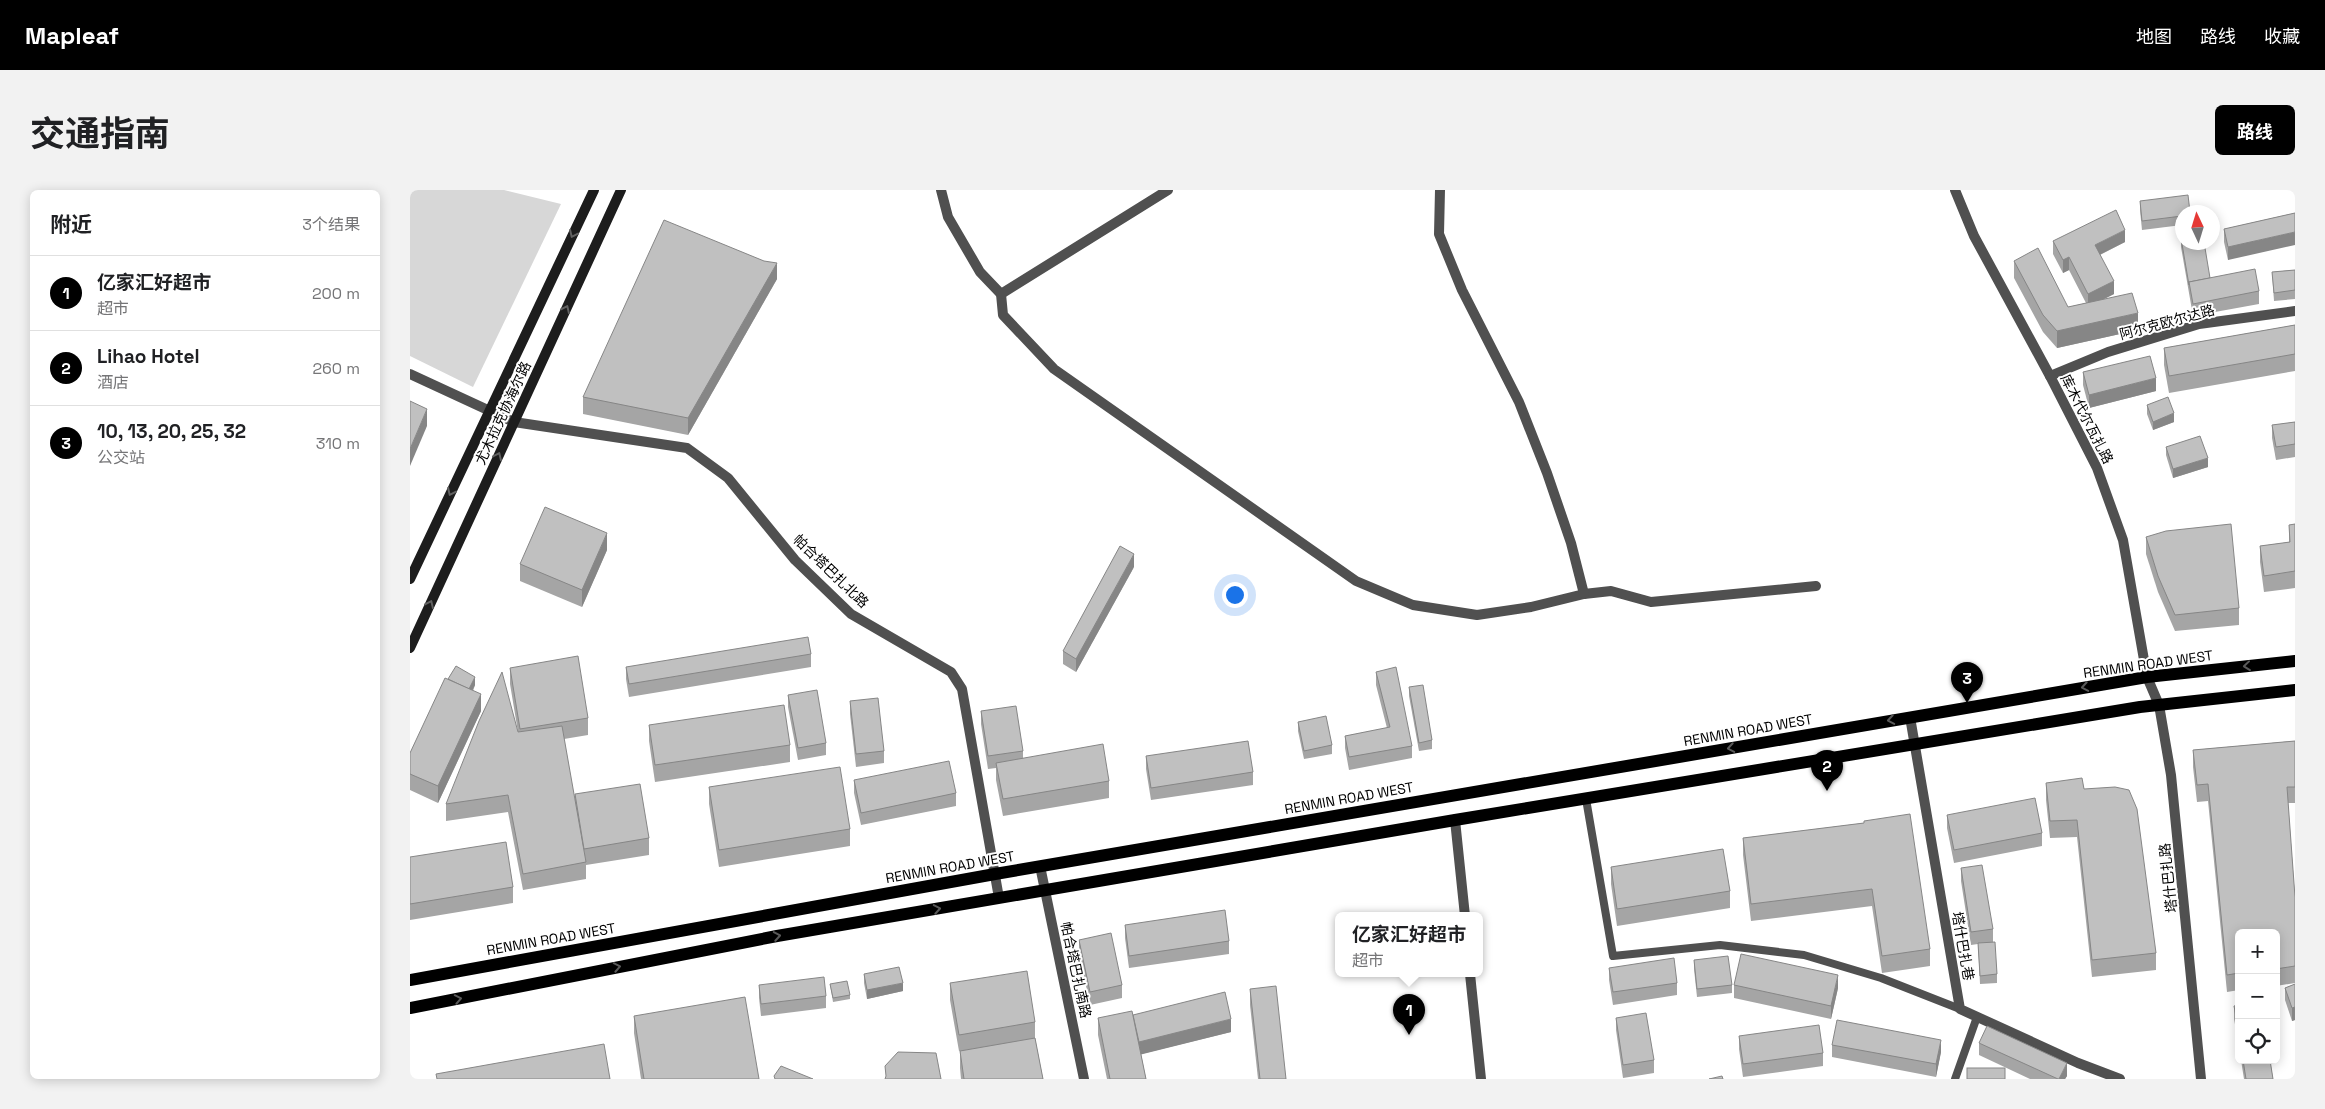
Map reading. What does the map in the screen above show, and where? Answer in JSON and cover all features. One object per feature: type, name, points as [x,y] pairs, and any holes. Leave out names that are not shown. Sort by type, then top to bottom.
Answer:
[{"type":"main road","name":"尤木拉克协海尔路","points":[[410,579],[594,190]]},
{"type":"main road","name":"尤木拉克协海尔路","points":[[410,648],[621,190]]},
{"type":"main road","name":"RENMIN ROAD WEST","points":[[410,980],[1040,866],[1910,717],[2147,677],[2295,661]]},
{"type":"main road","points":[[410,1008],[777,936],[1455,820],[2159,705],[2295,690]]},
{"type":"street","points":[[942,190],[948,217],[980,272],[1001,294],[1003,315],[1054,369],[1356,581],[1413,605],[1477,615],[1531,606],[1584,594],[1611,592],[1650,602],[1816,586]]},
{"type":"street","points":[[1001,294],[1167,190]]},
{"type":"street","points":[[1440,190],[1439,234],[1462,290],[1519,402],[1548,473],[1571,543],[1584,594]]},
{"type":"street","name":"库木代尔瓦扎路","points":[[1955,190],[1974,236],[2050,376],[2097,468],[2123,540],[2147,677]]},
{"type":"street","name":"阿尔克欧尔达路","points":[[2050,376],[2108,352],[2199,324],[2295,311]]},
{"type":"street","name":"帕合塔巴扎北路","points":[[410,374],[514,422],[687,448],[728,478],[796,560],[851,614],[951,672],[962,689],[999,898]]},
{"type":"street","name":"塔什巴扎路","points":[[2147,677],[2159,705],[2171,775],[2202,1079]]},
{"type":"street","name":"塔什巴扎巷","points":[[1910,717],[1960,1009]]},
{"type":"street","points":[[1455,820],[1464,912]]},
{"type":"street","name":"帕合塔巴扎南路","points":[[1040,866],[1084,1079]]},
{"type":"street","points":[[1470,977],[1481,1079]]},
{"type":"street","points":[[1960,1009],[2078,1063],[2120,1079]]},
{"type":"lane","points":[[1586,798],[1613,956],[1720,945],[1804,955],[1881,978],[1960,1009]]},
{"type":"lane","points":[[1955,1079],[1977,1017]]},
{"type":"shaded area","points":[[410,190],[504,190],[561,204],[473,387],[410,356]]},
{"type":"building","points":[[2188,195],[2189,205],[2175,205],[2175,217],[2142,221],[2140,201]]},
{"type":"building","points":[[2116,210],[2125,230],[2095,245],[2114,281],[2088,294],[2069,257],[2063,260],[2053,241]]},
{"type":"building","points":[[2295,213],[2295,232],[2228,247],[2224,229]]},
{"type":"building","points":[[664,220],[764,261],[777,263],[688,418],[583,397]]},
{"type":"building","points":[[2038,248],[2068,307],[2132,293],[2138,313],[2057,331],[2043,315],[2014,261]]},
{"type":"building","points":[[2183,250],[2205,250],[2210,278],[2189,282],[2189,285]]},
{"type":"building","points":[[2255,269],[2259,291],[2193,304],[2189,282]]},
{"type":"building","points":[[2295,270],[2295,290],[2274,293],[2272,272]]},
{"type":"building","points":[[2295,325],[2295,354],[2169,376],[2164,348]]},
{"type":"building","points":[[2150,356],[2156,378],[2089,395],[2083,372]]},
{"type":"building","points":[[2168,397],[2174,413],[2153,422],[2147,405]]},
{"type":"building","points":[[410,401],[427,409],[410,449]]},
{"type":"building","points":[[2295,422],[2295,444],[2276,447],[2272,425]]},
{"type":"building","points":[[2200,436],[2208,458],[2173,469],[2166,447]]},
{"type":"building","points":[[545,507],[607,533],[582,590],[520,564]]},
{"type":"building","points":[[2231,524],[2239,608],[2175,615],[2158,576],[2146,537],[2166,531]]},
{"type":"building","points":[[2295,524],[2295,571],[2264,576],[2260,546],[2290,542],[2289,525]]},
{"type":"building","points":[[1120,546],[1134,554],[1076,659],[1063,651]]},
{"type":"building","points":[[808,637],[811,654],[629,684],[626,667]]},
{"type":"building","points":[[578,656],[588,718],[520,729],[510,668]]},
{"type":"building","points":[[456,666],[475,677],[469,689],[448,679]]},
{"type":"building","points":[[1396,667],[1412,746],[1349,757],[1345,736],[1390,727],[1376,672]]},
{"type":"building","points":[[502,672],[518,732],[562,726],[586,862],[523,874],[508,795],[446,804],[479,721]]},
{"type":"building","points":[[445,678],[481,694],[438,786],[410,774],[410,753]]},
{"type":"building","points":[[1423,685],[1432,740],[1419,743],[1409,687]]},
{"type":"building","points":[[817,690],[826,743],[798,748],[788,695]]},
{"type":"building","points":[[878,698],[884,751],[856,754],[850,701]]},
{"type":"building","points":[[784,705],[790,745],[655,765],[649,725]]},
{"type":"building","points":[[1016,706],[1023,751],[988,756],[981,711]]},
{"type":"building","points":[[1326,716],[1332,745],[1304,751],[1298,722]]},
{"type":"building","points":[[1248,741],[1253,772],[1151,788],[1146,756]]},
{"type":"building","points":[[2295,741],[2295,787],[2287,787],[2295,897],[2295,966],[2280,968],[2280,929],[2235,929],[2235,974],[2227,975],[2208,784],[2197,785],[2193,750]]},
{"type":"building","points":[[1103,744],[1109,781],[1003,799],[996,763]]},
{"type":"building","points":[[949,761],[956,793],[861,813],[854,780]]},
{"type":"building","points":[[840,767],[850,829],[719,850],[709,787]]},
{"type":"building","points":[[2082,778],[2084,789],[2115,787],[2129,790],[2137,809],[2156,953],[2092,960],[2077,820],[2050,821],[2046,783]]},
{"type":"building","points":[[640,784],[649,838],[584,849],[575,794]]},
{"type":"building","points":[[2035,798],[2042,833],[1954,850],[1947,815]]},
{"type":"building","points":[[1910,814],[1930,949],[1882,956],[1872,889],[1751,904],[1743,838],[1864,823],[1864,821]]},
{"type":"building","points":[[506,842],[513,887],[410,904],[410,857]]},
{"type":"building","points":[[1723,849],[1730,891],[1617,909],[1611,867]]},
{"type":"building","points":[[1982,865],[1993,929],[1971,932],[1961,868]]},
{"type":"building","points":[[1225,910],[1229,941],[1129,956],[1125,925]]},
{"type":"building","points":[[1111,933],[1122,985],[1090,992],[1079,940]]},
{"type":"building","points":[[1995,942],[1997,974],[1980,976],[1978,943]]},
{"type":"building","points":[[1741,954],[1838,975],[1831,1006],[1734,985]]},
{"type":"building","points":[[1728,956],[1732,985],[1697,989],[1694,960]]},
{"type":"building","points":[[1674,958],[1677,983],[1613,992],[1609,968]]},
{"type":"building","points":[[899,967],[903,983],[867,990],[864,974]]},
{"type":"building","points":[[1027,971],[1035,1022],[959,1035],[950,983]]},
{"type":"building","points":[[824,977],[826,996],[761,1004],[759,985]]},
{"type":"building","points":[[847,981],[850,995],[833,998],[830,984]]},
{"type":"building","points":[[2295,984],[2295,1007],[2292,1008],[2285,988]]},
{"type":"building","points":[[1276,986],[1286,1079],[1260,1079],[1250,989]]},
{"type":"building","points":[[1225,992],[1231,1019],[1139,1042],[1133,1015]]},
{"type":"building","points":[[745,997],[759,1079],[644,1079],[634,1016]]},
{"type":"building","points":[[1132,1011],[1146,1079],[1110,1079],[1098,1018]]},
{"type":"building","points":[[1646,1013],[1654,1060],[1623,1065],[1616,1018]]},
{"type":"building","points":[[1837,1020],[1941,1040],[1936,1064],[1832,1045]]},
{"type":"building","points":[[1819,1025],[1823,1053],[1743,1064],[1739,1036]]},
{"type":"building","points":[[1987,1026],[2067,1063],[2059,1079],[1979,1043]]},
{"type":"building","points":[[1035,1038],[1043,1079],[964,1079],[960,1051]]},
{"type":"building","points":[[604,1044],[610,1079],[437,1079],[436,1074]]},
{"type":"building","points":[[898,1052],[936,1053],[941,1079],[885,1079],[885,1066]]},
{"type":"building","points":[[2244,1064],[2271,1064],[2273,1079],[2246,1079]]},
{"type":"building","points":[[781,1066],[813,1079],[775,1079],[774,1076]]},
{"type":"building","points":[[1967,1068],[2005,1068],[2005,1079],[1967,1079]]},
{"type":"building","points":[[1722,1076],[1723,1079],[1709,1079]]},
{"type":"place","name":"10, 13, 20, 25, 32","points":[[1967,703]]},
{"type":"place","name":"Lihao Hotel","points":[[1827,791]]},
{"type":"place","name":"亿家汇好超市","points":[[1409,1035]]}]
